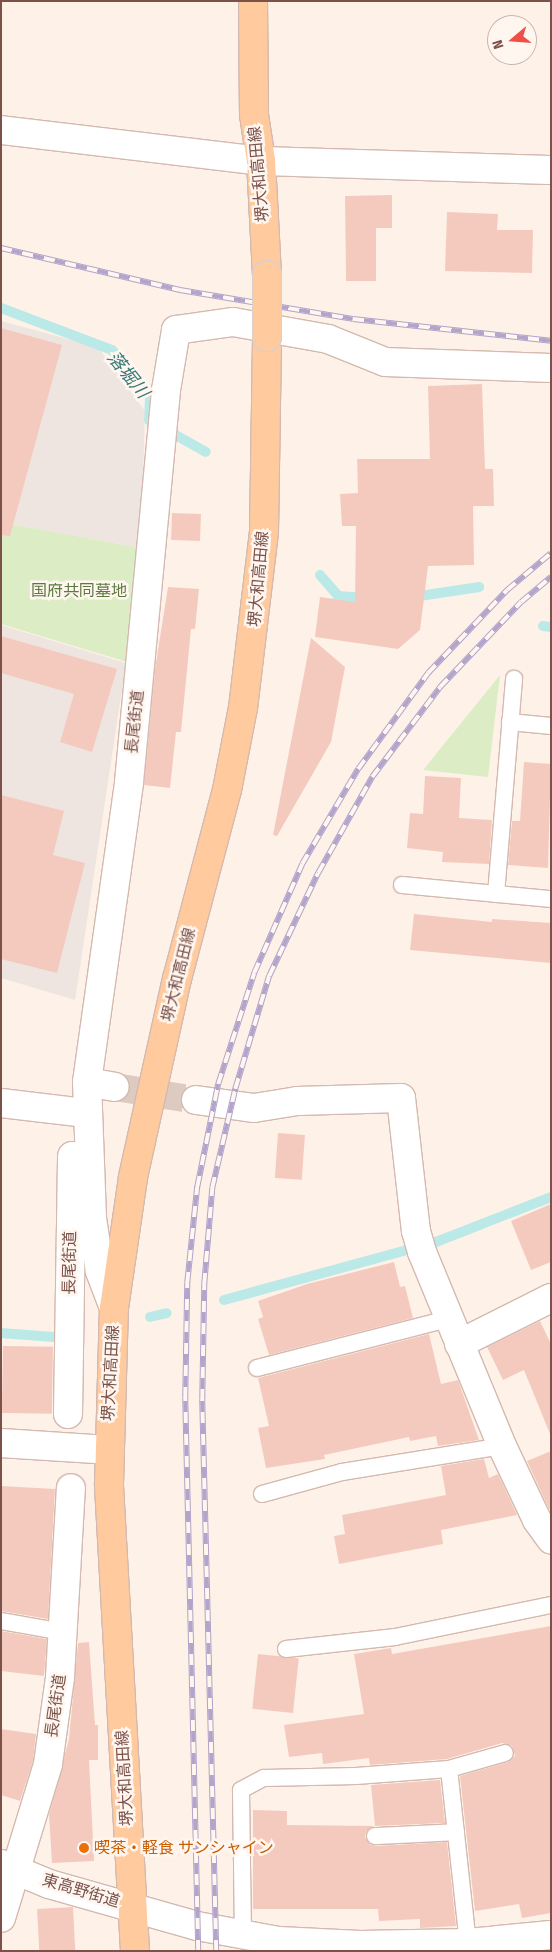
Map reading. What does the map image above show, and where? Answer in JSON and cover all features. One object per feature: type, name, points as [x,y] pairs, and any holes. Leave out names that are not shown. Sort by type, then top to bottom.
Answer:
[{"type":"main road","name":"堺大和高田線","points":[[135,1951],[109,1450],[114,1308],[132,1177],[178,979],[227,790],[243,708],[264,531],[267,275],[261,161],[254,115],[253,1]]},
{"type":"street","points":[[1,130],[261,161],[551,170]]},
{"type":"street","name":"長尾街道","points":[[68,1414],[80,1113],[87,1082],[129,782],[163,429],[176,330],[233,322],[328,339],[385,362],[551,368]]},
{"type":"street","points":[[87,1082],[114,1087]]},
{"type":"street","points":[[196,1100],[254,1108],[297,1101],[401,1098],[419,1242],[448,1319],[502,1446],[537,1520],[551,1539]]},
{"type":"street","points":[[1,1103],[80,1113],[100,1271],[114,1308]]},
{"type":"street","points":[[459,1344],[551,1298]]},
{"type":"street","points":[[1,1444],[109,1450]]},
{"type":"street","name":"長尾街道","points":[[1,1918],[9,1866],[48,1764],[63,1632],[71,1488]]},
{"type":"street","name":"東高野街道","points":[[9,1866],[49,1884],[197,1926],[278,1942],[360,1945],[468,1943],[511,1945],[551,1935]]},
{"type":"lane","points":[[496,894],[514,679]]},
{"type":"lane","points":[[510,722],[551,726]]},
{"type":"lane","points":[[402,885],[551,899]]},
{"type":"lane","points":[[257,1368],[448,1319]]},
{"type":"lane","points":[[262,1494],[342,1472],[502,1446]]},
{"type":"lane","points":[[286,1648],[395,1637],[551,1605]]},
{"type":"lane","points":[[1,1621],[63,1632]]},
{"type":"lane","points":[[243,1935],[241,1790],[264,1778],[356,1776],[449,1769],[505,1753]]},
{"type":"lane","points":[[449,1769],[468,1943]]},
{"type":"lane","points":[[376,1836],[456,1832]]},
{"type":"shaded area","points":[[1,321],[98,347],[145,411],[141,548],[1,522]]},
{"type":"shaded area","points":[[1,625],[126,663],[75,1000],[1,978]]},
{"type":"green space","name":"国府共同墓地","points":[[1,522],[141,548],[127,662],[1,624]]},
{"type":"green space","points":[[500,675],[488,777],[423,770]]},
{"type":"building","points":[[392,195],[392,228],[376,228],[376,281],[346,281],[345,196]]},
{"type":"building","points":[[447,212],[498,214],[497,230],[533,230],[532,273],[445,271]]},
{"type":"building","points":[[1,328],[62,345],[10,536],[1,535]]},
{"type":"building","points":[[482,384],[485,469],[493,469],[494,506],[473,506],[474,565],[428,566],[420,630],[398,649],[315,637],[320,597],[355,602],[356,526],[342,526],[340,494],[358,493],[357,459],[430,459],[428,386]]},
{"type":"building","points":[[172,513],[201,514],[200,541],[171,540]]},
{"type":"building","points":[[168,587],[199,589],[195,629],[191,629],[181,732],[176,732],[170,788],[144,785],[155,669]]},
{"type":"building","points":[[1,636],[117,669],[92,752],[60,742],[74,694],[1,673]]},
{"type":"building","points":[[311,638],[345,667],[331,742],[277,836],[273,835]]},
{"type":"building","points":[[524,762],[551,764],[548,868],[508,865],[512,821],[520,821]]},
{"type":"building","points":[[425,776],[461,778],[459,818],[492,820],[489,864],[442,862],[443,852],[407,848],[410,813],[423,814]]},
{"type":"building","points":[[1,795],[64,811],[53,855],[85,863],[57,973],[1,959]]},
{"type":"building","points":[[414,914],[492,922],[492,919],[551,923],[551,963],[410,950]]},
{"type":"building","points":[[278,1133],[305,1135],[302,1180],[275,1178]]},
{"type":"building","points":[[551,1204],[551,1262],[531,1270],[511,1221]]},
{"type":"building","points":[[394,1262],[400,1287],[405,1286],[413,1318],[269,1355],[258,1319],[263,1317],[258,1301],[307,1284]]},
{"type":"building","points":[[540,1321],[551,1344],[550,1434],[524,1370],[503,1380],[487,1347]]},
{"type":"building","points":[[429,1334],[441,1384],[458,1380],[479,1440],[438,1446],[436,1436],[410,1441],[409,1437],[324,1455],[325,1459],[266,1468],[258,1428],[269,1426],[258,1378]]},
{"type":"building","points":[[3,1346],[53,1347],[52,1414],[2,1413]]},
{"type":"building","points":[[551,1451],[551,1509],[549,1509],[527,1461]]},
{"type":"building","points":[[484,1459],[489,1478],[498,1474],[517,1515],[441,1530],[443,1544],[339,1564],[334,1536],[345,1534],[342,1515],[446,1495],[441,1466]]},
{"type":"building","points":[[1,1486],[55,1489],[48,1619],[1,1611]]},
{"type":"building","points":[[551,1626],[551,1913],[522,1918],[519,1904],[475,1911],[460,1776],[508,1762],[515,1756],[512,1746],[502,1743],[447,1759],[370,1765],[369,1758],[323,1764],[322,1753],[289,1757],[284,1725],[364,1714],[354,1654],[391,1648],[392,1654]]},
{"type":"building","points":[[1,1631],[47,1639],[44,1676],[1,1671]]},
{"type":"building","points":[[89,1642],[95,1725],[98,1725],[98,1760],[89,1760],[94,1861],[52,1863],[49,1815],[69,1739],[78,1643]]},
{"type":"building","points":[[258,1654],[299,1658],[293,1713],[252,1709]]},
{"type":"building","points":[[1,1729],[36,1734],[33,1761],[20,1801],[1,1795]]},
{"type":"building","points":[[440,1780],[445,1823],[375,1826],[371,1785]]},
{"type":"building","points":[[253,1810],[287,1811],[287,1825],[374,1826],[366,1831],[365,1837],[370,1845],[447,1842],[456,1926],[420,1928],[420,1919],[379,1921],[378,1909],[253,1909]]},
{"type":"building","points":[[73,1907],[75,1951],[39,1951],[37,1909]]},
{"type":"waterway","name":"落堀川","points":[[1,308],[112,350],[150,397],[149,420],[206,452]]},
{"type":"waterway","name":"落堀川","points":[[320,575],[338,596],[369,598]]},
{"type":"waterway","name":"落堀川","points":[[413,597],[479,587]]},
{"type":"waterway","name":"落堀川","points":[[543,626],[551,627]]},
{"type":"waterway","points":[[224,1300],[436,1242],[551,1197]]},
{"type":"waterway","points":[[150,1317],[167,1313]]},
{"type":"waterway","points":[[1,1333],[54,1337]]},
{"type":"tunnel","points":[[115,1087],[196,1100]]},
{"type":"railway","points":[[1,248],[180,290],[353,319],[551,341]]},
{"type":"railway","points":[[198,1951],[185,1398],[187,1283],[197,1187],[218,1084],[254,973],[302,864],[358,769],[428,673],[507,590],[551,553]]},
{"type":"railway","points":[[216,1951],[202,1400],[204,1284],[212,1188],[235,1089],[269,976],[318,873],[372,777],[440,687],[521,602],[551,577]]},
{"type":"place","name":"喫茶・軽食 サンシャイン","points":[[84,1848]]}]
